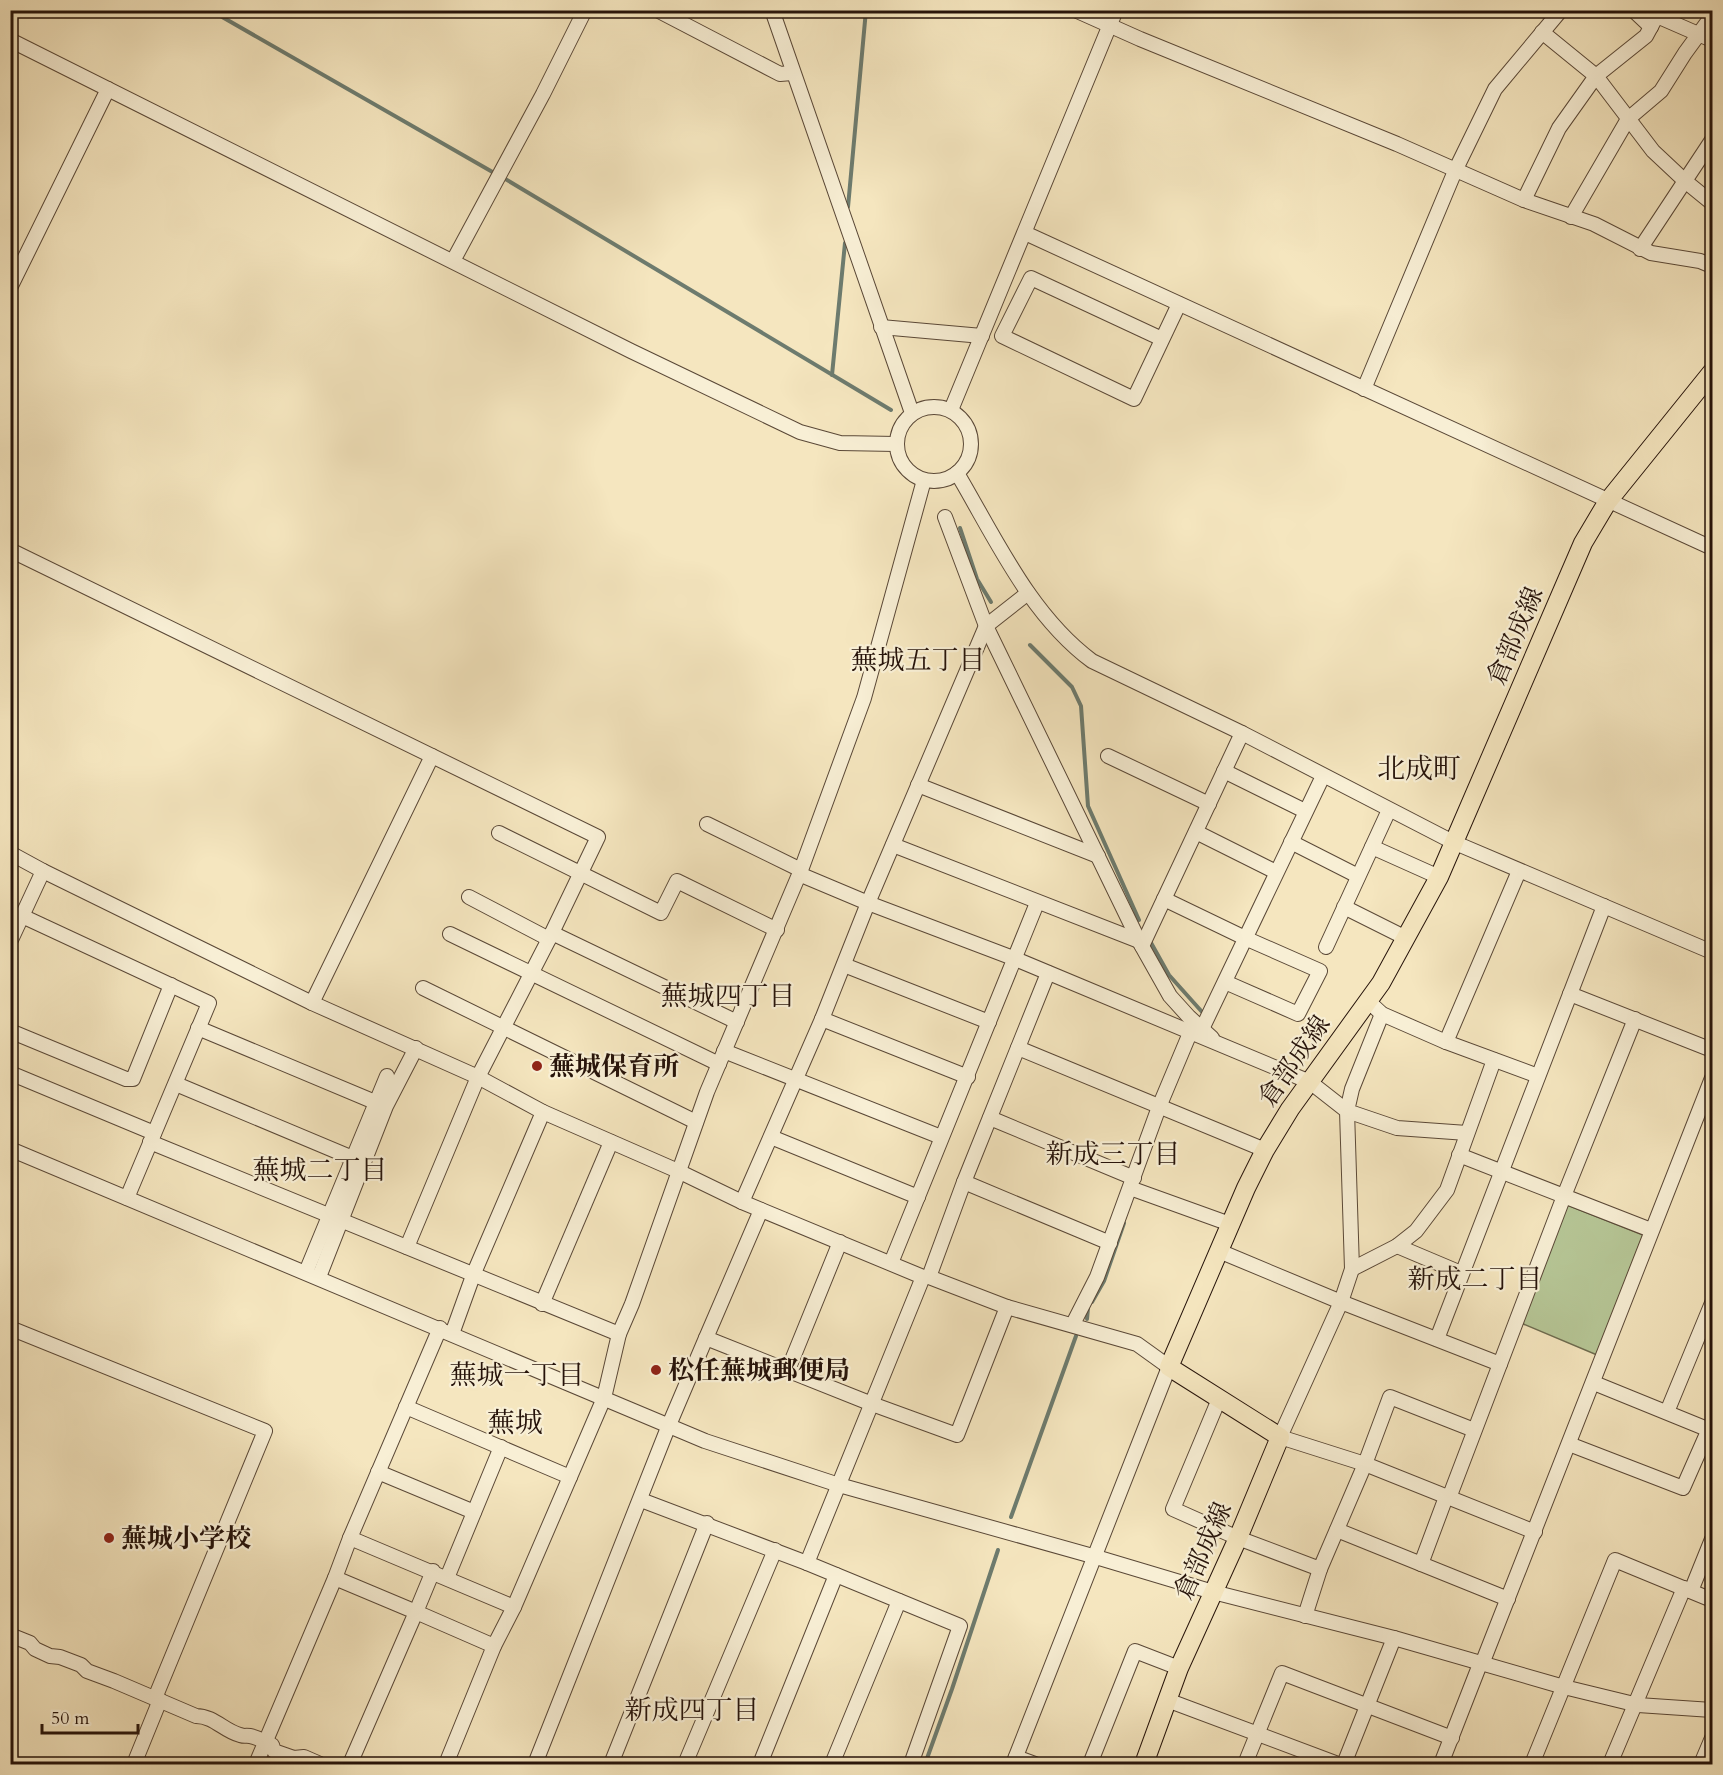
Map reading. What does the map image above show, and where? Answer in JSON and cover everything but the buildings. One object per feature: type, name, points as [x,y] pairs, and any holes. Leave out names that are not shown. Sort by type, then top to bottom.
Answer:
[{"type":"main road","name":"倉部成線","points":[[1169,1367],[1230,1224],[1265,1150],[1310,1082],[1381,983],[1439,877],[1583,543],[1608,501],[1712,374]]},
{"type":"main road","points":[[1169,1367],[1280,1437]]},
{"type":"main road","name":"倉部成線","points":[[1144,1764],[1179,1668],[1238,1538],[1280,1437]]},
{"type":"street","points":[[453,261],[585,10]]},
{"type":"street","points":[[657,10],[780,74],[792,73]]},
{"type":"street","points":[[772,10],[912,413]]},
{"type":"street","points":[[1075,10],[1140,39],[1397,144],[1524,200],[1594,224],[1640,249],[1700,261],[1713,266]]},
{"type":"street","points":[[951,410],[1116,10]]},
{"type":"street","points":[[1364,389],[1455,171],[1495,89],[1561,10]]},
{"type":"street","points":[[1633,10],[1713,40]]},
{"type":"street","points":[[1571,217],[1628,119],[1661,91],[1713,16]]},
{"type":"street","points":[[1524,200],[1559,128],[1596,76],[1646,36],[1656,18]]},
{"type":"street","points":[[1542,32],[1596,76],[1653,151],[1685,181],[1713,202]]},
{"type":"street","points":[[10,40],[631,351],[800,432],[840,443],[896,444]]},
{"type":"street","points":[[10,288],[108,89]]},
{"type":"street","points":[[1640,249],[1713,140]]},
{"type":"street","points":[[1024,233],[1713,548]]},
{"type":"street","points":[[1162,339],[1030,278],[1002,336],[1134,399],[1179,304]]},
{"type":"street","points":[[881,327],[982,336]]},
{"type":"street","points":[[931,406],[951,410],[960,417],[970,435],[969,456],[957,473],[942,480],[924,480],[907,470],[898,454],[896,444],[900,427],[912,413],[931,406]]},
{"type":"street","points":[[957,473],[1028,593],[1054,626],[1076,649],[1092,661],[1242,733],[1453,842],[1519,872],[1713,952]]},
{"type":"street","points":[[446,1764],[494,1646],[514,1607],[604,1398],[619,1334],[632,1304],[696,1122],[800,872],[864,698],[924,480]]},
{"type":"street","points":[[945,517],[986,626],[1098,856],[1141,944],[1170,996],[1189,1017],[1196,1031]]},
{"type":"street","points":[[10,550],[598,837],[478,1077],[407,1247]]},
{"type":"street","points":[[742,1202],[822,1019],[868,903],[986,626],[1028,593]]},
{"type":"street","points":[[1141,944],[1242,733]]},
{"type":"street","points":[[312,1003],[432,756]]},
{"type":"street","points":[[1108,756],[1209,804]]},
{"type":"street","points":[[1224,771],[1305,811]]},
{"type":"street","points":[[1073,1324],[1097,1277],[1158,1107],[1196,1031],[1225,982],[1323,776]]},
{"type":"street","points":[[918,785],[1098,856]]},
{"type":"street","points":[[1326,947],[1389,810]]},
{"type":"street","points":[[707,824],[800,872],[868,903],[1196,1031],[1220,1045],[1310,1082],[1347,1111],[1397,1128],[1467,1133]]},
{"type":"street","points":[[499,832],[661,912],[677,882],[777,930]]},
{"type":"street","points":[[1196,832],[1276,872]]},
{"type":"street","points":[[1291,842],[1358,876]]},
{"type":"street","points":[[893,845],[1141,944]]},
{"type":"street","points":[[1372,847],[1439,877]]},
{"type":"street","points":[[10,853],[312,1003],[416,1048],[478,1077],[543,1112],[678,1171],[742,1202],[926,1277],[1007,1307],[1137,1344],[1169,1367],[1015,1761],[1035,1764]]},
{"type":"street","points":[[11,939],[43,871]]},
{"type":"street","points":[[1446,1042],[1519,872]]},
{"type":"street","points":[[469,897],[737,1022]]},
{"type":"street","points":[[1164,899],[1320,971],[1298,1014],[1225,982]]},
{"type":"street","points":[[891,1263],[1037,903]]},
{"type":"street","points":[[1437,1339],[1604,906]]},
{"type":"street","points":[[1344,907],[1406,938]]},
{"type":"street","points":[[22,916],[209,1003],[127,1198]]},
{"type":"street","points":[[450,934],[531,973],[722,1058],[796,1079],[941,1137]]},
{"type":"street","points":[[844,965],[989,1022]]},
{"type":"street","points":[[807,1563],[926,1277],[1048,973]]},
{"type":"street","points":[[10,1031],[126,1079],[133,1079],[171,986]]},
{"type":"street","points":[[423,988],[696,1122]]},
{"type":"street","points":[[1570,994],[1713,1050]]},
{"type":"street","points":[[1368,1001],[1382,1014],[1446,1042],[1538,1076]]},
{"type":"street","points":[[1382,1014],[1352,1089],[1347,1111],[1352,1269],[1341,1302],[1280,1437],[1365,1464],[1535,1532]]},
{"type":"street","points":[[822,1019],[968,1077]]},
{"type":"street","points":[[1421,1564],[1635,1019]]},
{"type":"street","points":[[198,1028],[380,1104]]},
{"type":"street","points":[[380,1104],[416,1048]]},
{"type":"street","points":[[1018,1048],[1265,1150]]},
{"type":"street","points":[[1352,1269],[1397,1246],[1416,1231],[1447,1190],[1494,1060]]},
{"type":"street","points":[[10,1073],[407,1247],[619,1334]]},
{"type":"street","points":[[319,1277],[337,1216],[380,1104],[387,1076]]},
{"type":"street","points":[[1442,1764],[1594,1383],[1652,1230],[1709,1096],[1713,1078]]},
{"type":"street","points":[[176,1084],[358,1160]]},
{"type":"street","points":[[256,1764],[406,1407],[474,1273],[543,1112]]},
{"type":"street","points":[[990,1118],[1132,1183],[1230,1224]]},
{"type":"street","points":[[771,1137],[918,1197]]},
{"type":"street","points":[[542,1304],[611,1142]]},
{"type":"street","points":[[10,1149],[705,1441],[839,1485],[1213,1592],[1394,1638],[1564,1687],[1636,1704],[1713,1710]]},
{"type":"street","points":[[1459,1155],[1652,1230]]},
{"type":"street","points":[[964,1182],[1110,1243]]},
{"type":"street","points":[[535,1764],[669,1425],[761,1210]]},
{"type":"street","points":[[306,1272],[337,1216]]},
{"type":"street","points":[[788,1370],[840,1242]]},
{"type":"street","points":[[1397,1246],[1461,1273]]},
{"type":"street","points":[[1219,1251],[1500,1364]]},
{"type":"street","points":[[1667,1412],[1713,1304]]},
{"type":"street","points":[[706,1338],[957,1435],[1007,1307]]},
{"type":"street","points":[[10,1328],[265,1431],[157,1699],[134,1764]]},
{"type":"street","points":[[1569,1444],[1683,1488],[1711,1430],[1594,1383]]},
{"type":"street","points":[[1305,1616],[1320,1569],[1365,1464],[1390,1397],[1474,1430]]},
{"type":"street","points":[[1219,1399],[1173,1509],[1238,1538],[1320,1569]]},
{"type":"street","points":[[406,1407],[570,1477]]},
{"type":"street","points":[[447,1578],[501,1448]]},
{"type":"street","points":[[378,1472],[474,1512]]},
{"type":"street","points":[[640,1500],[775,1550],[960,1626],[911,1764]]},
{"type":"street","points":[[611,1764],[707,1524]]},
{"type":"street","points":[[1337,1530],[1508,1599]]},
{"type":"street","points":[[350,1538],[514,1607]]},
{"type":"street","points":[[1610,1764],[1713,1539]]},
{"type":"street","points":[[685,1764],[775,1550]]},
{"type":"street","points":[[1532,1764],[1616,1560],[1713,1600]]},
{"type":"street","points":[[350,1764],[433,1571]]},
{"type":"street","points":[[760,1764],[836,1575]]},
{"type":"street","points":[[335,1578],[494,1646]]},
{"type":"street","points":[[832,1764],[899,1601]]},
{"type":"street","points":[[10,1635],[30,1643],[35,1649],[50,1656],[60,1657],[81,1665],[87,1671],[104,1679],[196,1716],[203,1716],[220,1723],[223,1728],[242,1736],[251,1736],[265,1741],[272,1745],[274,1751],[294,1758],[304,1757],[320,1764]]},
{"type":"street","points":[[1344,1764],[1394,1638]]},
{"type":"street","points":[[1090,1764],[1135,1651],[1179,1668]]},
{"type":"street","points":[[1245,1764],[1282,1673],[1452,1738]]},
{"type":"street","points":[[1167,1700],[1338,1764]]},
{"type":"street","points":[[1701,1764],[1713,1738]]},
{"type":"green space","points":[[1567,1205],[1643,1235],[1597,1355],[1521,1323]]},
{"type":"waterway","points":[[210,10],[496,174]]},
{"type":"waterway","points":[[848,207],[866,10]]},
{"type":"waterway","points":[[502,177],[891,410]]},
{"type":"waterway","points":[[832,375],[845,243]]},
{"type":"waterway","points":[[960,528],[977,579],[991,602]]},
{"type":"waterway","points":[[1030,645],[1072,687],[1081,706],[1088,806],[1139,920]]},
{"type":"waterway","points":[[1150,941],[1169,975],[1203,1014]]},
{"type":"waterway","points":[[1092,1302],[1104,1281],[1124,1223]]},
{"type":"waterway","points":[[1087,1319],[1088,1308]]},
{"type":"waterway","points":[[1011,1517],[1076,1336]]},
{"type":"waterway","points":[[925,1764],[998,1550]]},
{"type":"place","name":"蕪城保育所","points":[[537,1066]]},
{"type":"place","name":"松任蕪城郵便局","points":[[656,1370]]},
{"type":"place","name":"蕪城小学校","points":[[109,1538]]},
{"type":"district","name":"蕪城五丁目","points":[[918,660]]},
{"type":"district","name":"北成町","points":[[1419,769]]},
{"type":"district","name":"蕪城四丁目","points":[[728,996]]},
{"type":"district","name":"新成三丁目","points":[[1113,1154]]},
{"type":"district","name":"蕪城二丁目","points":[[320,1170]]},
{"type":"district","name":"新成二丁目","points":[[1475,1279]]},
{"type":"district","name":"蕪城一丁目","points":[[517,1375]]},
{"type":"district","name":"蕪城","points":[[515,1423]]},
{"type":"district","name":"新成四丁目","points":[[692,1710]]}]
